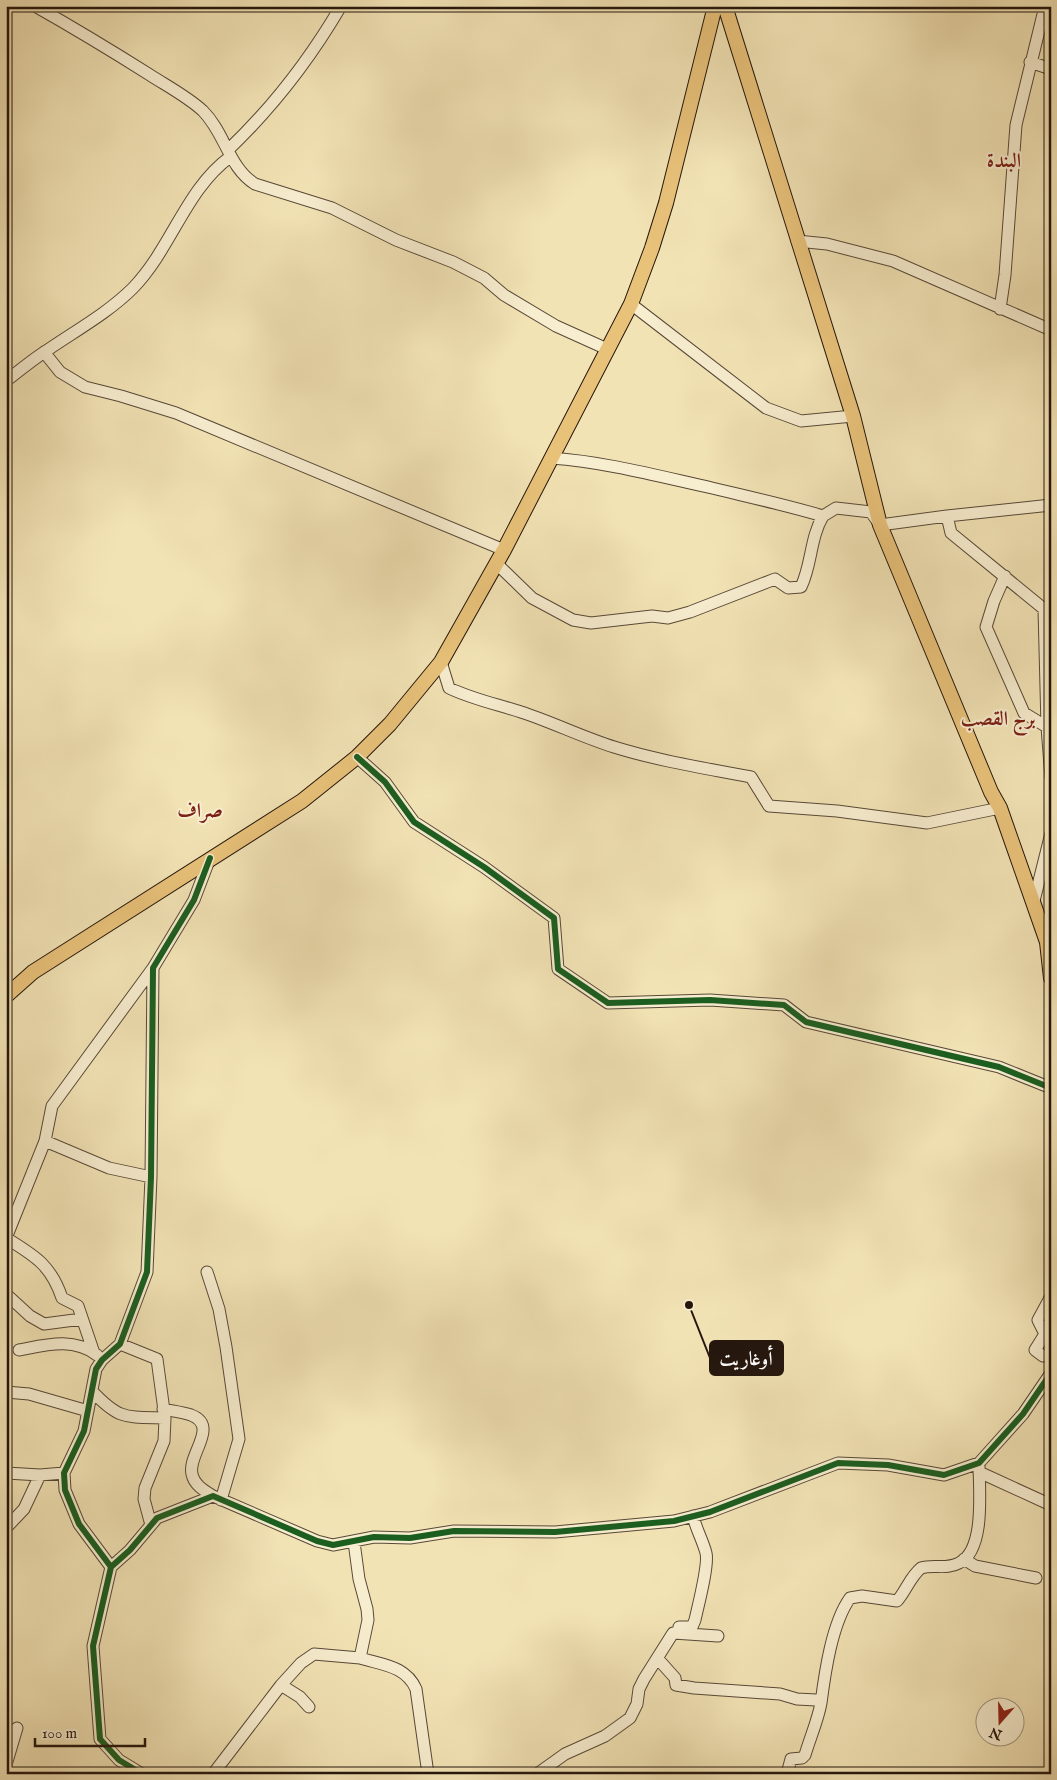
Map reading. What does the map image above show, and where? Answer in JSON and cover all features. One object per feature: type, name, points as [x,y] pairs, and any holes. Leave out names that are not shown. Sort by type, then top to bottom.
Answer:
[{"type":"main road","points":[[6,996],[33,972],[302,801],[357,756],[390,724],[441,662],[497,564],[606,348],[631,304],[652,248],[666,203],[715,6]]},
{"type":"main road","points":[[725,6],[755,97],[797,241],[853,416],[880,525],[991,792],[1000,808],[1034,901],[1047,944],[1051,978]]},
{"type":"street","points":[[35,6],[79,30],[202,110],[213,124],[245,178],[255,184],[332,208],[396,240],[453,262],[484,278],[504,295],[556,326],[606,348]]},
{"type":"street","points":[[6,381],[44,352],[84,326],[132,288],[160,253],[199,189],[214,169],[276,99],[326,32],[341,6]]},
{"type":"street","points":[[1000,308],[1005,275],[1016,125],[1030,62],[1040,32],[1044,6]]},
{"type":"street","points":[[1030,62],[1051,69]]},
{"type":"street","points":[[797,241],[827,244],[893,261],[1051,330]]},
{"type":"street","points":[[631,304],[766,408],[801,420],[853,416]]},
{"type":"street","points":[[44,352],[60,372],[86,387],[176,413],[504,550]]},
{"type":"street","points":[[551,458],[588,461],[653,474],[773,502],[822,516]]},
{"type":"street","points":[[497,564],[532,598],[573,620],[591,623],[652,616],[668,618],[690,612],[775,580],[788,588],[801,587],[809,571],[815,529],[822,516],[836,508],[871,512],[880,525],[1051,505]]},
{"type":"street","points":[[948,516],[951,533],[1044,609],[1047,727],[1051,778]]},
{"type":"street","points":[[1005,576],[994,601],[986,627],[1024,713],[1047,727]]},
{"type":"street","points":[[441,662],[449,688],[470,698],[522,713],[562,730],[614,747],[671,762],[752,777],[769,806],[838,811],[927,824],[1000,808]]},
{"type":"street","points":[[357,756],[385,782],[414,822],[484,867],[554,918],[558,969],[608,1003],[710,1000],[784,1005],[806,1022],[998,1067],[1051,1088]]},
{"type":"street","points":[[1034,901],[1051,832]]},
{"type":"street","points":[[110,1567],[79,1524],[64,1490],[64,1473],[67,1462],[80,1443],[98,1356],[78,1306],[62,1298],[55,1278],[25,1250],[6,1238],[44,1141],[52,1106],[153,968],[194,900],[210,858]]},
{"type":"street","points":[[98,1356],[120,1344],[147,1272],[151,1177],[153,968]]},
{"type":"street","points":[[44,1141],[109,1168],[151,1177]]},
{"type":"street","points":[[207,1272],[219,1309],[239,1439],[217,1498]]},
{"type":"street","points":[[6,1294],[30,1316],[44,1324],[82,1319]]},
{"type":"street","points":[[1043,1356],[1035,1350],[1044,1334],[1038,1320],[1051,1296]]},
{"type":"street","points":[[19,1350],[68,1343],[80,1346],[98,1356]]},
{"type":"street","points":[[120,1344],[157,1359],[164,1414],[164,1441],[145,1488],[144,1499],[151,1525]]},
{"type":"street","points":[[787,1774],[791,1760],[802,1758],[805,1755],[821,1703],[832,1646],[843,1608],[850,1598],[862,1596],[897,1602],[905,1593],[913,1575],[921,1568],[946,1568],[971,1554],[978,1531],[979,1468],[1023,1414],[1051,1374]]},
{"type":"street","points":[[92,1391],[109,1409],[127,1417],[164,1414],[191,1415],[200,1420],[203,1428],[202,1437],[191,1472],[194,1481],[217,1498],[317,1541],[333,1545],[374,1537],[410,1538],[454,1531],[555,1532],[674,1521],[710,1512],[838,1463],[888,1465],[944,1475],[979,1468],[1051,1505]]},
{"type":"street","points":[[6,1392],[29,1394],[88,1411]]},
{"type":"street","points":[[6,1473],[40,1475],[64,1473]]},
{"type":"street","points":[[6,1528],[24,1509],[40,1475]]},
{"type":"street","points":[[142,1774],[119,1760],[100,1739],[93,1646],[110,1567],[130,1550],[157,1518],[217,1498]]},
{"type":"street","points":[[692,1627],[695,1620],[707,1555],[698,1535],[693,1516]]},
{"type":"street","points":[[354,1542],[359,1580],[368,1620],[360,1658]]},
{"type":"street","points":[[964,1559],[976,1566],[1036,1578]]},
{"type":"street","points":[[537,1774],[564,1754],[605,1736],[630,1718],[637,1704],[640,1689],[676,1627],[701,1628],[713,1635],[673,1633]]},
{"type":"street","points":[[213,1774],[281,1684],[301,1663],[314,1654],[360,1658],[401,1670],[411,1676],[416,1689],[428,1774]]},
{"type":"street","points":[[658,1658],[675,1678],[676,1685],[780,1694],[821,1703]]},
{"type":"street","points":[[281,1684],[300,1697],[309,1707]]},
{"type":"street","points":[[6,1766],[17,1728]]},
{"type":"cycle path","points":[[357,757],[385,782],[414,822],[484,867],[554,918],[558,969],[608,1003],[710,1000],[784,1005],[806,1022],[999,1067],[1051,1088]]},
{"type":"cycle path","points":[[142,1774],[119,1760],[100,1739],[93,1646],[111,1567],[79,1524],[65,1490],[64,1473],[84,1431],[96,1369],[102,1360],[120,1344],[147,1272],[151,1177],[153,968],[194,900],[210,858]]},
{"type":"cycle path","points":[[111,1567],[130,1550],[157,1518],[213,1496],[317,1541],[333,1545],[374,1537],[410,1538],[454,1531],[555,1532],[674,1521],[710,1512],[838,1463],[888,1465],[944,1475],[979,1463],[1023,1414],[1051,1373]]},
{"type":"place","name":"أوغاريت","points":[[689,1305]]},
{"type":"district","name":"البندة","points":[[1004,161]]},
{"type":"district","name":"برج القصب","points":[[998,719]]},
{"type":"district","name":"صراف","points":[[200,811]]}]
